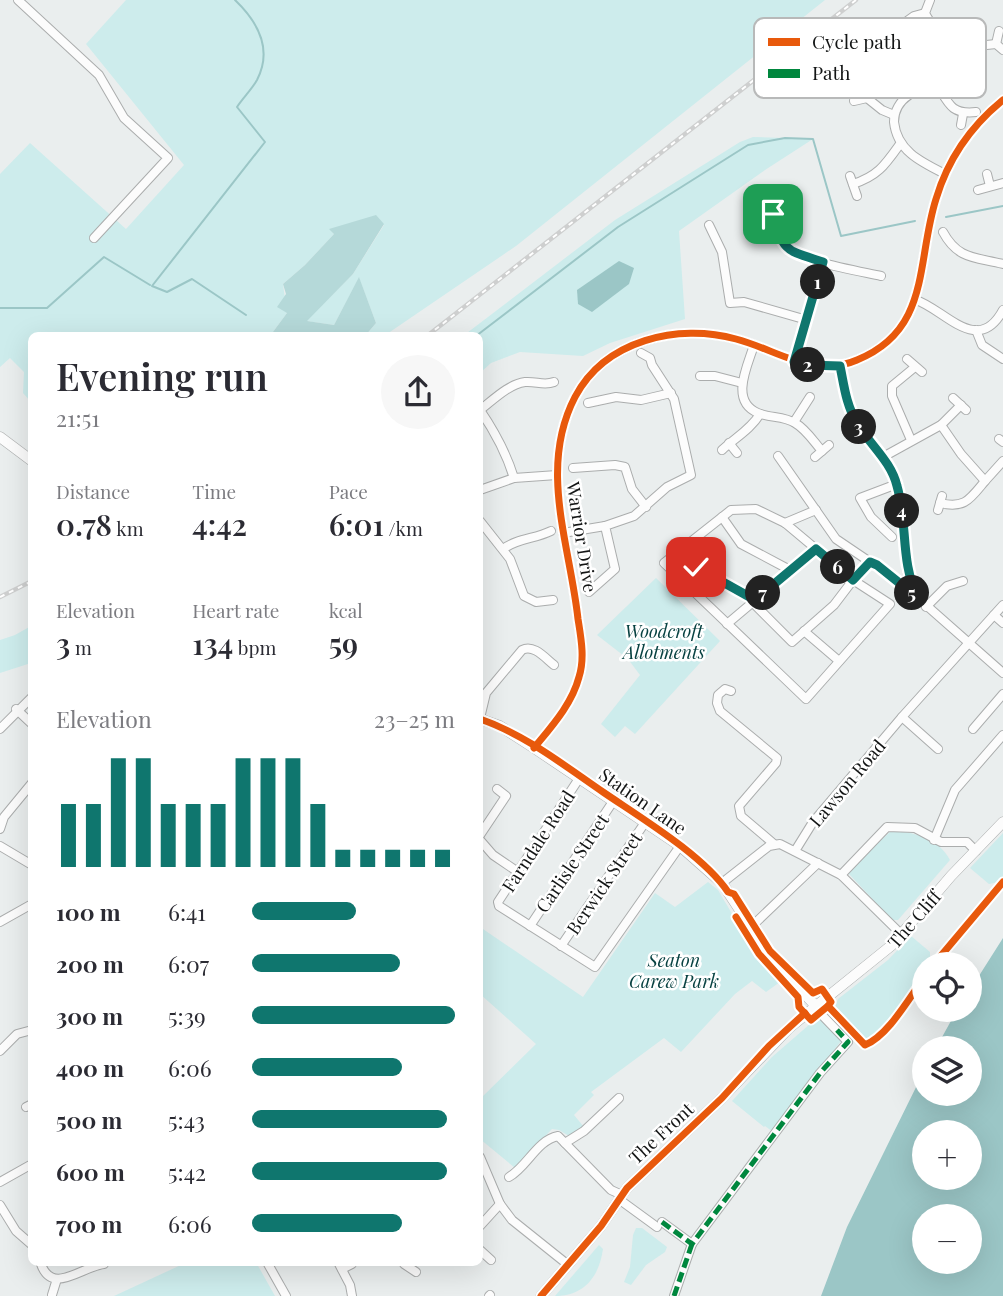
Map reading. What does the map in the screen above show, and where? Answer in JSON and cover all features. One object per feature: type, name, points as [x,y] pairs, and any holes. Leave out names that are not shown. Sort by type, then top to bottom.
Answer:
[{"type":"main road","points":[[0,437],[28,458]]},
{"type":"main road","name":"Station Lane","points":[[483,720],[500,726],[580,777],[680,846],[722,883],[774,962],[818,1009]]},
{"type":"main road","name":"The Cliff","points":[[818,1009],[882,954],[1003,822]]},
{"type":"main road","name":"The Front","points":[[541,1296],[646,1169],[722,1098],[769,1046],[818,1009]]},
{"type":"street","points":[[18,0],[99,75],[124,118],[168,158],[94,238]]},
{"type":"street","points":[[925,13],[930,0]]},
{"type":"street","points":[[911,18],[925,13]]},
{"type":"street","points":[[925,13],[928,18]]},
{"type":"street","points":[[999,31],[1000,47]]},
{"type":"street","points":[[854,101],[867,98],[882,110],[894,115]]},
{"type":"street","points":[[907,98],[894,115],[900,144],[914,157],[945,174]]},
{"type":"street","points":[[945,98],[963,114],[976,112]]},
{"type":"street","name":"Warrior Drive","points":[[534,748],[564,710],[580,674],[582,656],[577,608],[563,533],[556,475],[559,443],[565,421],[575,396],[587,378],[610,357],[638,342],[678,334],[718,335],[754,345],[794,362],[816,366],[840,366],[872,354],[902,328],[916,300],[931,217],[945,174],[975,127],[1003,100]]},
{"type":"street","points":[[961,125],[963,114]]},
{"type":"street","points":[[857,196],[851,180],[875,175],[900,144]]},
{"type":"street","points":[[986,174],[990,186]]},
{"type":"street","points":[[978,190],[1003,183]]},
{"type":"street","points":[[765,198],[781,242],[797,254],[881,276]]},
{"type":"street","points":[[709,225],[721,239],[730,308],[744,302],[807,320]]},
{"type":"street","points":[[943,232],[950,244],[976,260],[1003,264]]},
{"type":"street","points":[[941,252],[950,244]]},
{"type":"street","points":[[794,362],[823,262]]},
{"type":"street","points":[[916,300],[933,307],[954,324],[976,330],[992,323],[1003,310]]},
{"type":"street","points":[[976,330],[982,345],[1003,359]]},
{"type":"street","points":[[754,345],[742,383],[742,394],[747,404],[760,414],[794,422],[822,451]]},
{"type":"street","points":[[563,533],[605,526],[634,516],[667,487],[696,474],[674,399],[650,358],[641,354]]},
{"type":"street","points":[[907,359],[919,370],[892,386],[891,390],[911,440]]},
{"type":"street","points":[[840,366],[855,421],[883,457],[897,484],[907,572],[918,598]]},
{"type":"street","points":[[700,376],[715,376],[742,383]]},
{"type":"street","points":[[712,386],[715,376]]},
{"type":"street","points":[[483,408],[523,382],[550,383],[546,396]]},
{"type":"street","points":[[588,403],[599,396],[641,400],[671,393]]},
{"type":"street","points":[[794,422],[810,397]]},
{"type":"street","points":[[883,457],[941,425],[964,408],[953,398]]},
{"type":"street","points":[[483,414],[496,432],[514,478]]},
{"type":"street","points":[[722,450],[738,434],[753,425],[760,414]]},
{"type":"street","points":[[941,425],[961,454],[985,481]]},
{"type":"street","points":[[729,443],[737,453]]},
{"type":"street","points":[[778,456],[836,539],[877,565],[1003,673]]},
{"type":"street","points":[[940,503],[951,506],[962,504],[1003,461]]},
{"type":"street","points":[[573,468],[615,465],[625,467],[632,489],[646,507]]},
{"type":"street","points":[[483,488],[514,478],[556,475]]},
{"type":"street","points":[[892,537],[886,526],[871,517],[856,500],[897,484]]},
{"type":"street","points":[[756,509],[785,523],[853,580],[890,604],[806,699],[664,563],[731,510],[756,509]]},
{"type":"street","points":[[785,523],[816,510]]},
{"type":"street","points":[[722,517],[741,544],[790,570]]},
{"type":"street","points":[[483,525],[503,549],[516,572],[524,596],[536,602],[553,600]]},
{"type":"street","points":[[589,592],[615,569],[605,526]]},
{"type":"street","points":[[503,549],[522,539],[539,542],[551,531]]},
{"type":"street","points":[[727,624],[816,549]]},
{"type":"street","points":[[675,574],[696,567],[754,602],[792,642],[834,605],[870,562]]},
{"type":"street","points":[[926,607],[947,586],[963,581]]},
{"type":"street","points":[[535,613],[536,602]]},
{"type":"street","name":"Lawson Road","points":[[795,851],[813,822],[902,717],[1003,605]]},
{"type":"street","points":[[994,615],[1003,623]]},
{"type":"street","points":[[804,631],[839,661]]},
{"type":"street","points":[[483,706],[486,693],[527,647],[534,649],[554,665]]},
{"type":"street","points":[[731,691],[725,690],[718,695],[720,710],[777,758],[776,763],[739,806],[741,816],[774,844],[795,851],[841,875],[901,934]]},
{"type":"street","points":[[973,729],[1003,694]]},
{"type":"street","points":[[0,729],[16,709],[28,700]]},
{"type":"street","points":[[16,709],[28,720]]},
{"type":"street","points":[[902,717],[938,749]]},
{"type":"street","points":[[934,840],[955,790],[1003,735]]},
{"type":"street","name":"Farndale Road","points":[[530,926],[499,906],[498,902],[580,777]]},
{"type":"street","points":[[0,829],[4,817],[28,788]]},
{"type":"street","points":[[483,832],[506,796],[497,789]]},
{"type":"street","name":"Carlisle Street","points":[[530,926],[614,800]]},
{"type":"street","name":"Berwick Street","points":[[561,946],[646,821]]},
{"type":"street","points":[[841,875],[887,827],[915,828],[941,842],[967,842],[976,851]]},
{"type":"street","points":[[483,841],[493,855],[518,872]]},
{"type":"street","points":[[722,883],[774,844]]},
{"type":"street","points":[[0,846],[28,863]]},
{"type":"street","points":[[530,926],[594,967],[680,846]]},
{"type":"street","points":[[750,928],[818,863]]},
{"type":"street","points":[[0,922],[28,906]]},
{"type":"street","points":[[674,1296],[692,1244],[820,1073],[848,1042],[818,1009]]},
{"type":"street","points":[[0,1051],[17,1034],[28,1031]]},
{"type":"street","points":[[509,1177],[548,1139],[561,1140],[584,1131],[619,1098]]},
{"type":"street","points":[[561,1140],[611,1190],[692,1244]]},
{"type":"street","points":[[483,1164],[500,1204],[512,1220],[567,1264]]},
{"type":"street","points":[[0,1182],[28,1166]]},
{"type":"street","points":[[483,1223],[500,1204]]},
{"type":"street","points":[[0,1205],[12,1225],[28,1241]]},
{"type":"street","points":[[483,1253],[491,1260]]},
{"type":"street","points":[[42,1266],[46,1275],[56,1282],[71,1281],[96,1266]]},
{"type":"street","points":[[269,1266],[286,1296]]},
{"type":"street","points":[[340,1266],[350,1285],[352,1296]]},
{"type":"street","points":[[52,1296],[56,1282]]},
{"type":"green space","points":[[126,0],[825,0],[802,18],[754,18],[754,57],[516,246],[390,332],[368,332],[376,323],[359,278],[334,325],[306,321],[353,274],[384,225],[330,229],[334,234],[283,284],[287,313],[273,332],[28,332],[28,399],[23,393],[24,372],[10,358],[0,367],[0,174],[30,143],[126,229],[184,165],[86,44]]},
{"type":"green space","points":[[753,137],[813,139],[679,231],[685,319],[610,343],[583,356],[520,352],[491,363],[483,370],[483,332],[468,332],[615,220],[740,142]]},
{"type":"green space","name":"Woodcroft Allotments","points":[[656,578],[720,641],[635,734],[625,726],[615,737],[601,724],[640,675],[628,659],[597,635]]},
{"type":"green space","points":[[28,628],[28,664],[0,673],[0,640]]},
{"type":"green space","points":[[891,831],[925,838],[939,847],[950,860],[898,920],[892,920],[849,874],[850,869]]},
{"type":"green space","points":[[1003,833],[1003,878],[999,882],[989,884],[970,868]]},
{"type":"green space","name":"Seaton Carew Park","points":[[708,882],[718,890],[754,951],[780,982],[766,992],[752,981],[735,994],[681,1052],[664,1038],[591,1092],[594,1095],[574,1115],[584,1127],[569,1136],[552,1129],[515,1168],[483,1141],[483,1096],[536,1044],[483,997],[483,929],[583,997],[655,893],[675,907]]},
{"type":"green space","points":[[911,936],[930,952],[912,952],[912,988],[879,1032],[866,1041],[834,1009],[838,999],[888,960]]},
{"type":"green space","points":[[818,1017],[841,1041],[773,1132],[732,1101],[772,1057]]},
{"type":"green space","points":[[636,1228],[642,1228],[667,1247],[665,1252],[646,1265],[631,1285],[624,1282],[630,1267]]},
{"type":"green space","points":[[599,1245],[603,1249],[601,1259],[588,1283],[574,1293],[555,1296]]},
{"type":"green space","points":[[179,1266],[258,1266],[275,1296],[114,1296]]},
{"type":"shaded area","points":[[376,215],[384,224],[353,274],[307,321],[334,325],[359,277],[376,323],[368,332],[273,332],[287,313],[277,307],[286,294],[283,284],[334,234],[329,229]]},
{"type":"shaded area","points":[[619,261],[634,268],[629,284],[592,312],[578,304],[577,290]]},
{"type":"shaded area","points":[[1003,938],[1003,1296],[821,1296],[847,1227],[912,1095],[912,1106],[982,1106],[982,1036],[943,1036],[950,1022],[982,1022],[982,971]]},
{"type":"waterway","points":[[235,0],[256,27],[261,37],[264,58],[257,80],[237,107],[265,142],[152,286],[167,292],[192,279],[246,315]]},
{"type":"waterway","points":[[481,332],[618,227],[748,145],[785,138],[813,139],[841,236],[915,221]]},
{"type":"waterway","points":[[946,217],[1003,206]]},
{"type":"waterway","points":[[0,308],[47,308],[104,257],[150,285]]},
{"type":"railway","points":[[833,18],[856,0]]},
{"type":"railway","points":[[432,332],[754,80]]},
{"type":"railway","points":[[0,597],[28,583]]},
{"type":"marked path","points":[[662,1222],[692,1244],[820,1073],[848,1042],[837,1030]]},
{"type":"marked path","points":[[674,1296],[692,1244]]},
{"type":"cycle path","points":[[534,748],[566,706],[581,670],[581,641],[558,479],[564,424],[575,397],[588,377],[624,349],[667,335],[691,333],[736,339],[796,361],[825,366],[857,360],[881,347],[898,331],[917,292],[930,223],[947,170],[971,132],[1003,100]]},
{"type":"cycle path","points":[[483,720],[544,751],[653,825],[703,864],[728,892],[734,894],[770,951],[813,993],[822,989],[831,1002],[828,1006],[865,1045],[882,1034],[912,996]]},
{"type":"cycle path","points":[[944,952],[1003,882]]},
{"type":"cycle path","points":[[736,917],[759,954],[798,997],[799,1007],[811,1020],[828,1006]]},
{"type":"cycle path","points":[[541,1296],[601,1226],[627,1188],[722,1098],[769,1046],[805,1013]]},
{"type":"route","points":[[696,567],[755,600],[816,549],[853,580],[870,562],[877,565],[918,598],[907,572],[897,484],[883,457],[855,421],[840,366],[824,367],[794,362],[823,262],[788,249],[781,242],[773,214]]}]
